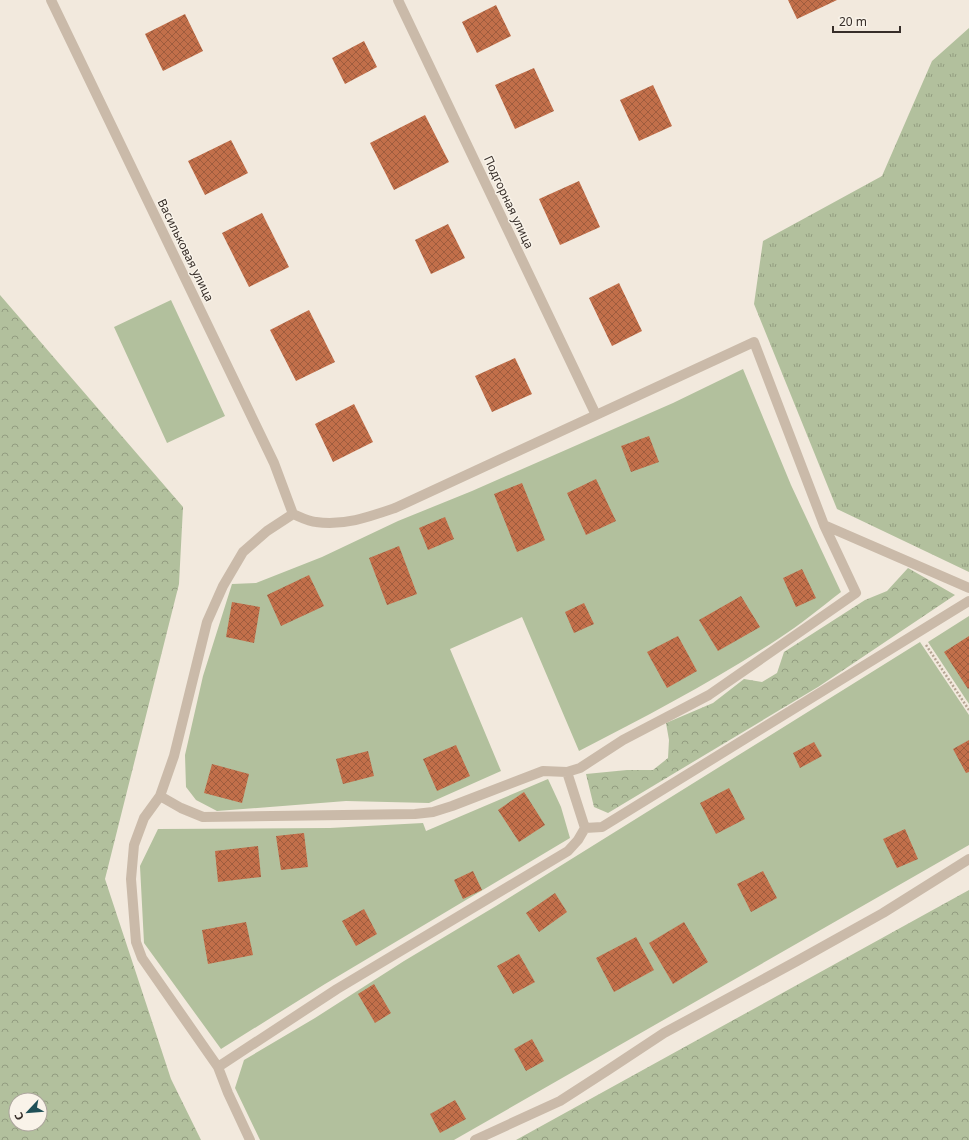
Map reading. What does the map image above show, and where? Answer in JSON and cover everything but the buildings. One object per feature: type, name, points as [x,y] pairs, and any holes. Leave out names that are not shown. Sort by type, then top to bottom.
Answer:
[{"type":"street","name":"Васильковая улица","points":[[51,0],[274,463],[293,514]]},
{"type":"street","name":"Подгорная улица","points":[[398,0],[596,415]]},
{"type":"street","points":[[160,796],[181,808],[202,817],[415,814],[433,812],[543,771],[567,772],[580,768],[623,740],[709,695],[856,593],[824,525],[754,342],[395,508],[370,517],[344,523],[315,522],[293,514],[266,531],[242,552],[223,586],[208,622],[174,756],[160,796],[144,818],[134,845],[131,879],[136,942],[142,958],[218,1067],[228,1093],[250,1140]]},
{"type":"street","points":[[824,525],[969,588]]},
{"type":"street","points":[[585,828],[602,827],[969,601]]},
{"type":"street","points":[[218,1067],[338,989],[568,852],[578,840],[585,828],[567,772]]},
{"type":"street","points":[[475,1140],[560,1100],[664,1033],[883,913],[969,859]]},
{"type":"path","points":[[918,632],[969,710]]},
{"type":"green space","points":[[969,28],[969,572],[837,509],[754,304],[763,241],[882,176],[932,61]]},
{"type":"green space","points":[[0,295],[183,507],[179,584],[105,879],[171,1079],[201,1140],[0,1140]]},
{"type":"green space","points":[[171,300],[225,416],[167,443],[114,327]]},
{"type":"green space","points":[[743,369],[791,485],[841,592],[802,622],[786,634],[705,684],[579,751],[522,617],[450,649],[501,771],[429,803],[346,801],[217,811],[196,800],[186,787],[185,755],[203,676],[232,584],[256,583],[322,557],[398,521],[472,491],[673,403]]},
{"type":"green space","points":[[908,568],[955,595],[818,687],[608,813],[594,807],[586,774],[627,770],[653,770],[668,758],[669,740],[666,723],[713,703],[744,679],[762,682],[777,673],[784,652],[865,600],[887,591]]},
{"type":"green space","points":[[969,616],[969,704],[928,642]]},
{"type":"green space","points":[[920,642],[969,715],[969,845],[454,1140],[260,1140],[235,1088],[244,1060],[315,1018],[404,961],[496,906]]},
{"type":"green space","points":[[548,779],[561,807],[570,838],[325,984],[221,1049],[144,943],[140,866],[158,829],[330,828],[423,823],[426,831]]},
{"type":"green space","points":[[969,890],[969,1140],[516,1140]]}]
